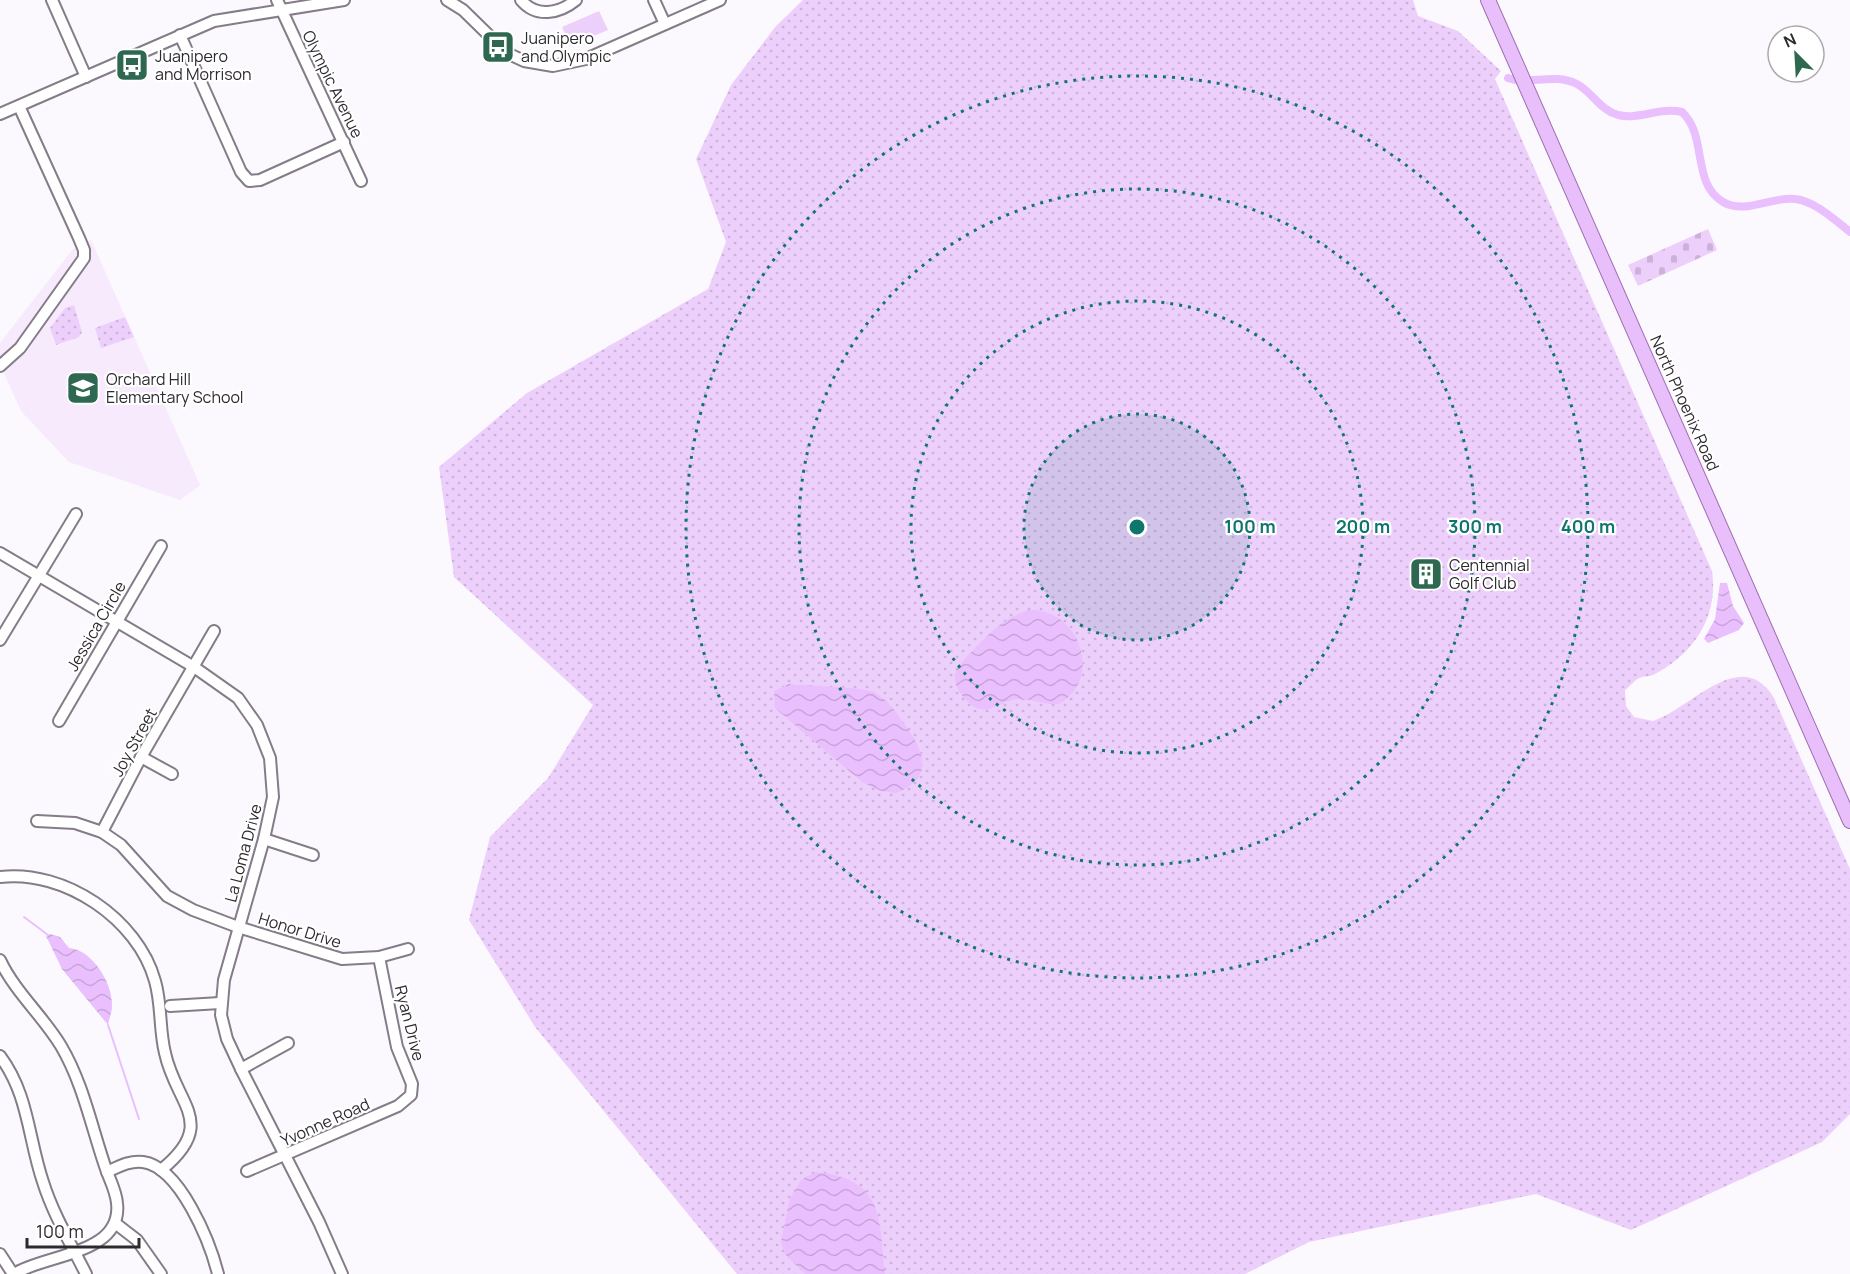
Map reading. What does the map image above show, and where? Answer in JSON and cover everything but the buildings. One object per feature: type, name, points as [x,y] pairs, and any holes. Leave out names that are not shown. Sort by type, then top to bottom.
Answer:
[{"type":"main road","name":"North Phoenix Road","points":[[1488,0],[1850,820]]},
{"type":"street","points":[[52,0],[86,76]]},
{"type":"street","points":[[0,114],[214,21],[279,5],[344,0]]},
{"type":"street","points":[[447,0],[463,10],[498,47],[515,58],[537,65],[574,63],[720,0]]},
{"type":"street","points":[[521,0],[532,10],[551,13],[576,0]]},
{"type":"street","points":[[654,0],[664,24]]},
{"type":"street","name":"Olympic Avenue","points":[[279,5],[361,181]]},
{"type":"street","points":[[180,35],[241,172],[249,181],[260,180],[344,142]]},
{"type":"street","points":[[0,366],[20,348],[84,258],[84,250],[19,106]]},
{"type":"street","points":[[0,640],[76,514]]},
{"type":"street","name":"Jessica Circle","points":[[59,721],[160,546]]},
{"type":"street","name":"La Loma Drive","points":[[0,553],[194,667],[238,698],[252,715],[262,736],[270,758],[273,783],[270,815],[238,927],[220,1003],[225,1033],[241,1069],[342,1274]]},
{"type":"street","name":"Joy Street","points":[[102,832],[141,757],[214,632]]},
{"type":"street","points":[[141,757],[172,774]]},
{"type":"street","name":"Honor Drive","points":[[37,820],[64,821],[90,826],[102,832],[121,845],[167,896],[193,910],[238,927],[328,957],[354,959],[379,957],[408,949]]},
{"type":"street","points":[[264,839],[313,855]]},
{"type":"street","points":[[0,877],[36,877],[74,890],[108,914],[145,954],[159,998],[160,1033],[166,1059],[190,1110],[191,1123],[184,1146],[175,1158],[161,1170]]},
{"type":"street","name":"Ryan Drive","points":[[379,957],[397,1047],[412,1084],[411,1095]]},
{"type":"street","points":[[0,960],[15,986],[50,1028],[72,1066],[118,1204],[115,1223],[100,1241],[29,1266],[13,1274],[0,1254]]},
{"type":"street","points":[[170,1006],[220,1003]]},
{"type":"street","points":[[241,1069],[288,1043]]},
{"type":"street","points":[[0,1056],[22,1096],[43,1183],[86,1274]]},
{"type":"street","name":"Yvonne Road","points":[[248,1171],[398,1106],[411,1095]]},
{"type":"street","points":[[107,1172],[141,1162],[161,1170],[200,1223],[218,1274]]},
{"type":"street","points":[[115,1223],[137,1240],[161,1274]]},
{"type":"shaded area","name":"Orchard Hill Elementary School","points":[[91,240],[200,485],[180,500],[69,462],[21,411],[0,364],[0,343],[73,249]]},
{"type":"green space","name":"Centennial Golf Club","points":[[803,0],[1413,0],[1418,16],[1458,31],[1501,71],[1495,79],[1712,571],[1711,604],[1700,633],[1680,657],[1667,667],[1653,675],[1639,678],[1625,690],[1626,706],[1634,717],[1653,721],[1731,678],[1747,677],[1761,683],[1774,698],[1850,869],[1850,1114],[1822,1142],[1631,1230],[1536,1194],[1309,1242],[1245,1274],[737,1274],[535,1027],[469,920],[490,837],[548,778],[593,705],[454,577],[439,467],[527,393],[708,289],[726,242],[696,159],[731,85],[776,26]]},
{"type":"green space","points":[[599,11],[608,30],[570,46],[562,27]]},
{"type":"green space","points":[[1708,229],[1717,250],[1638,286],[1628,265]]},
{"type":"green space","points":[[74,305],[82,332],[79,337],[56,345],[50,328],[65,308]]},
{"type":"green space","points":[[125,317],[134,337],[101,348],[95,328]]},
{"type":"water","points":[[1720,583],[1727,583],[1733,606],[1744,623],[1739,630],[1708,643],[1704,639],[1715,619]]},
{"type":"water","points":[[1031,610],[1048,613],[1063,621],[1073,633],[1080,648],[1083,663],[1080,679],[1072,693],[1059,704],[1018,699],[990,709],[974,707],[957,687],[955,674],[957,668],[1000,624],[1022,612]]},
{"type":"water","points":[[789,684],[867,690],[881,697],[897,714],[919,748],[922,768],[918,777],[910,786],[896,793],[881,791],[862,782],[775,708],[774,691]]},
{"type":"water","points":[[50,934],[60,937],[69,948],[86,955],[100,970],[111,997],[112,1008],[108,1025],[62,969],[46,936]]},
{"type":"water","points":[[816,1172],[839,1176],[855,1183],[867,1193],[879,1220],[885,1274],[805,1274],[785,1254],[781,1242],[790,1198],[802,1179]]},
{"type":"waterway","points":[[1508,78],[1524,81],[1559,79],[1577,84],[1606,109],[1618,115],[1682,112],[1690,122],[1695,134],[1707,183],[1713,194],[1723,202],[1740,207],[1777,200],[1802,200],[1824,212],[1850,232]]},
{"type":"waterway","points":[[24,917],[48,935]]},
{"type":"waterway","points":[[108,1025],[139,1119]]},
{"type":"place","name":"Juanipero and Olympic","points":[[498,47]]},
{"type":"place","name":"Juanipero and Morrison","points":[[132,65]]},
{"type":"place","name":"Orchard Hill Elementary School","points":[[83,388]]},
{"type":"place","name":"Centennial Golf Club","points":[[1426,574]]}]
